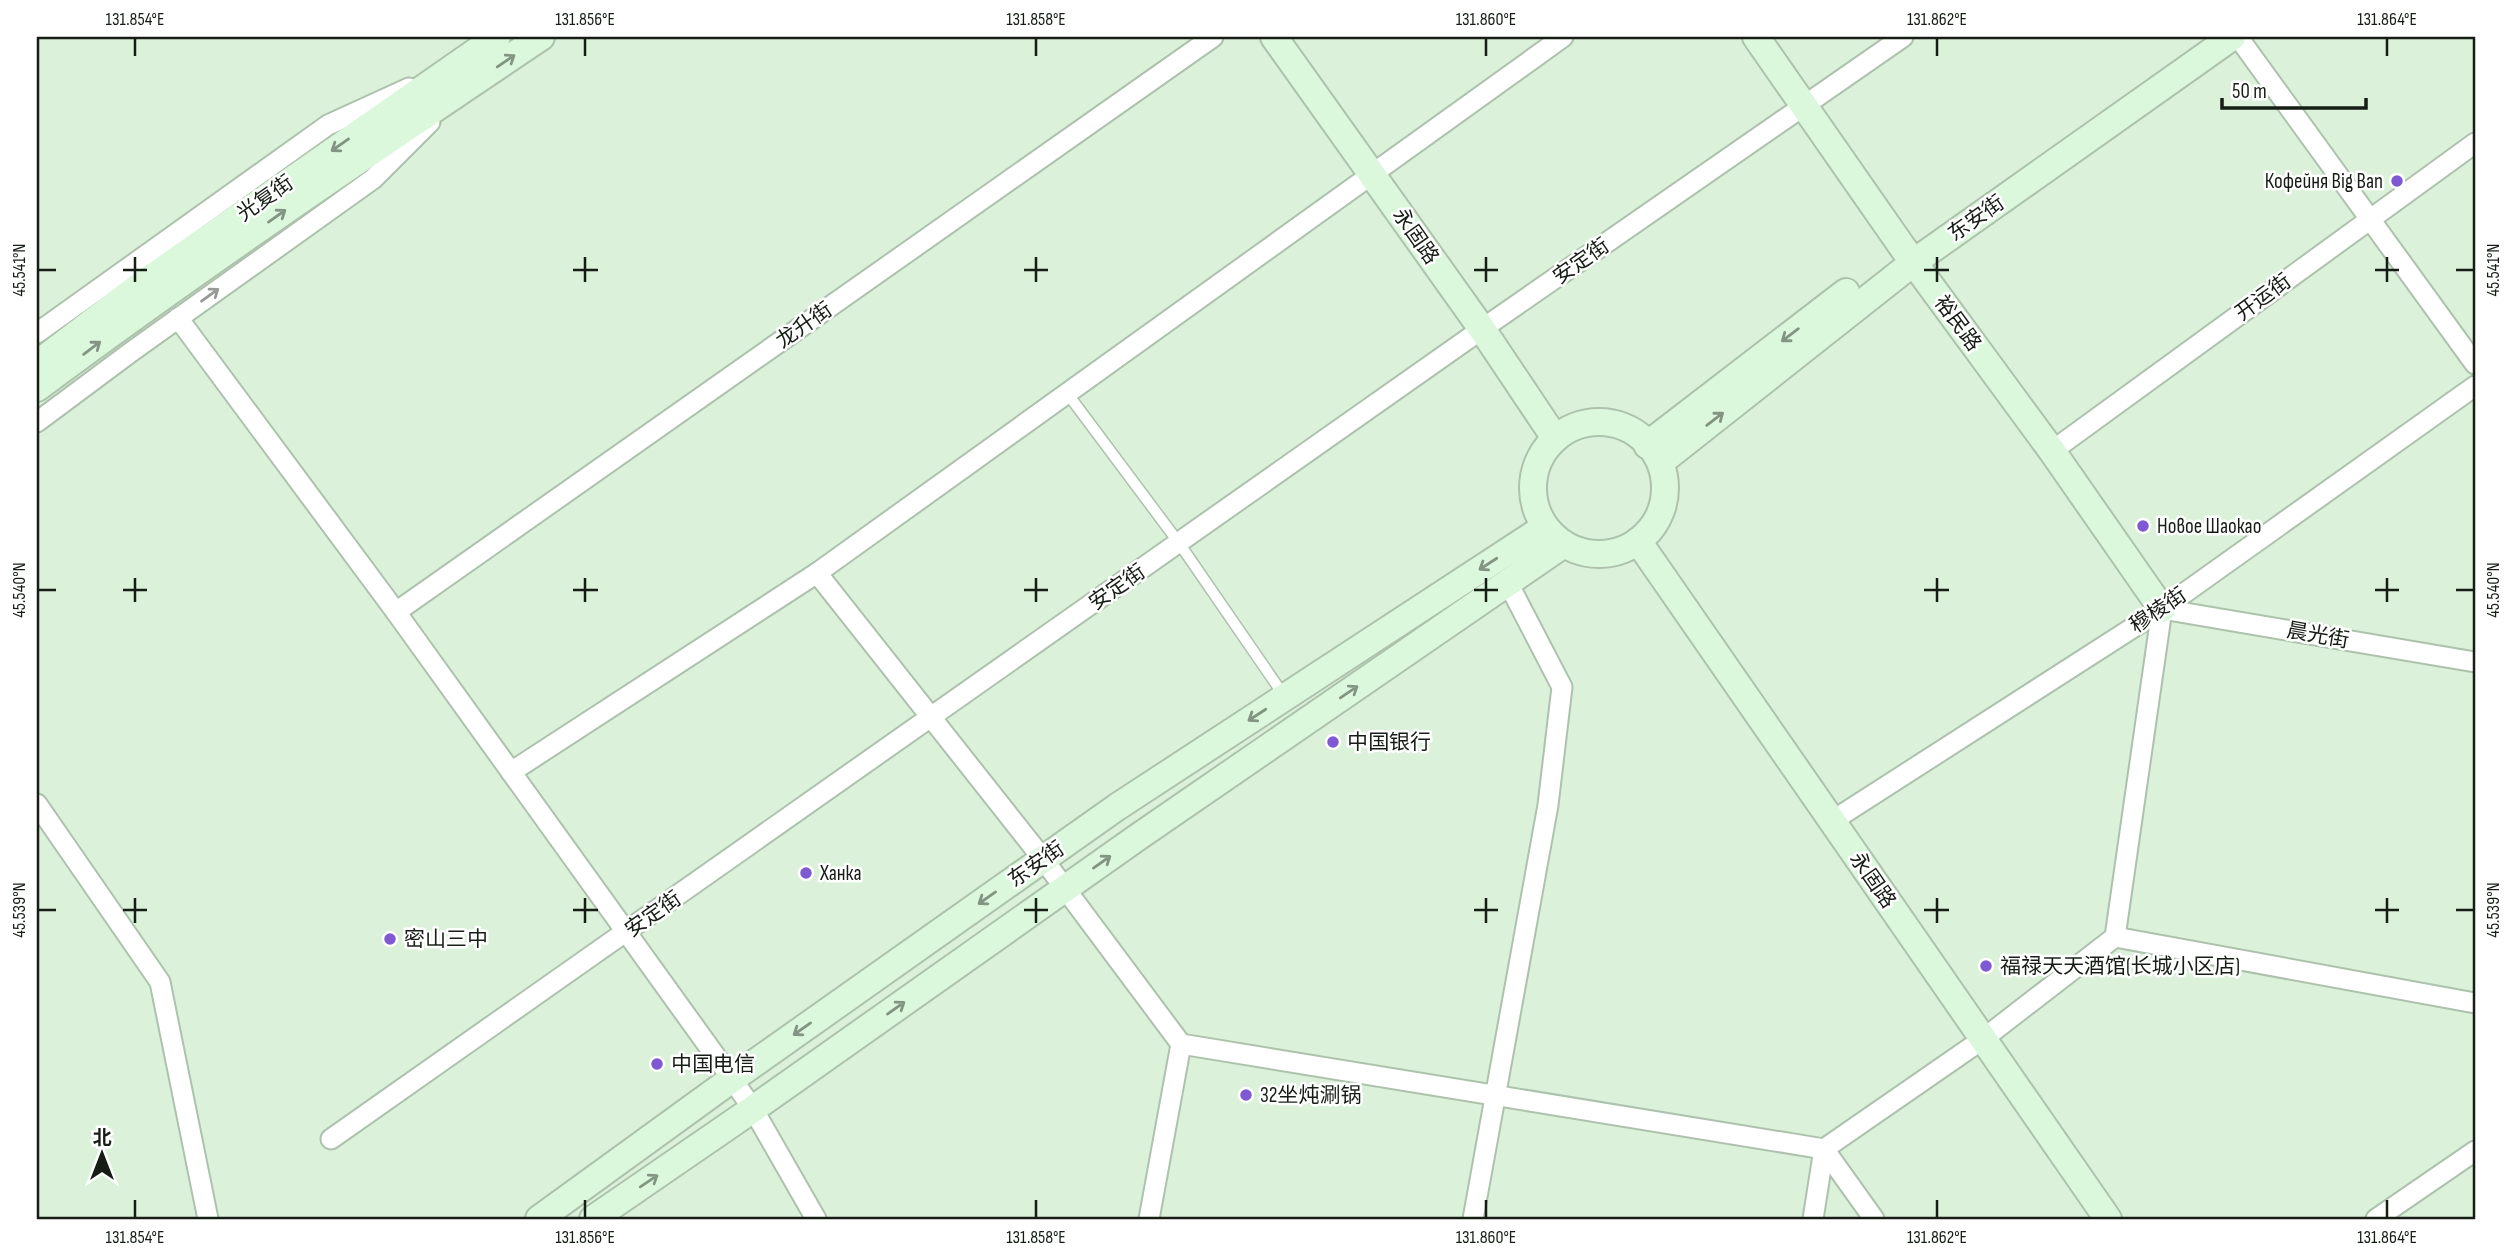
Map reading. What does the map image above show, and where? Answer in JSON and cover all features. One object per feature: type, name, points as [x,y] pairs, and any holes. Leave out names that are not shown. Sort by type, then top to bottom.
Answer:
[{"type":"main road","name":"光复街","points":[[37,364],[138,288],[455,80],[497,37]]},
{"type":"main road","points":[[37,388],[455,80],[541,37]]},
{"type":"main road","name":"永固路","points":[[1274,37],[1482,329],[1556,438]]},
{"type":"main road","name":"裕民路","points":[[1756,37],[1908,255],[2052,451],[2162,608]]},
{"type":"main road","name":"东安街","points":[[1654,453],[1908,255],[2203,37]]},
{"type":"main road","name":"东安街","points":[[1908,255],[2232,37]]},
{"type":"main road","points":[[1609,422],[1634,431],[1654,453],[1665,498],[1656,522],[1638,541],[1615,552],[1589,553],[1555,535],[1534,503],[1533,477],[1542,453],[1556,438],[1584,423],[1609,422]]},
{"type":"main road","name":"东安街","points":[[593,1219],[1065,888],[1508,583],[1555,535]]},
{"type":"main road","name":"东安街","points":[[539,1219],[1117,807],[1285,697],[1555,535]]},
{"type":"main road","name":"永固路","points":[[1638,541],[2108,1219]]},
{"type":"street","name":"龙升街","points":[[396,612],[1213,37]]},
{"type":"street","points":[[511,772],[817,573],[1563,37]]},
{"type":"street","name":"安定街","points":[[331,1139],[1482,329],[1903,37]]},
{"type":"street","points":[[2238,37],[2475,364]]},
{"type":"street","points":[[37,422],[373,178],[455,80]]},
{"type":"street","points":[[37,332],[328,125],[455,80]]},
{"type":"street","name":"开运街","points":[[2052,451],[2475,144]]},
{"type":"street","points":[[178,318],[396,612],[732,1079],[753,1109],[816,1219]]},
{"type":"street","name":"穆棱街","points":[[1832,821],[2162,608],[2475,386]]},
{"type":"street","points":[[817,573],[1043,859],[1181,1044],[1824,1149],[1983,1039],[2115,937],[2162,608]]},
{"type":"street","points":[[1473,1219],[1548,805],[1562,687],[1508,583]]},
{"type":"street","name":"晨光街","points":[[2162,608],[2475,662]]},
{"type":"street","points":[[37,804],[160,982],[208,1219]]},
{"type":"street","points":[[2115,937],[2475,1003]]},
{"type":"street","points":[[1149,1219],[1181,1044]]},
{"type":"street","points":[[1812,1219],[1824,1149]]},
{"type":"street","points":[[1824,1149],[1874,1219]]},
{"type":"street","points":[[2376,1219],[2475,1151]]},
{"type":"lane","points":[[1067,393],[1180,542],[1285,697]]},
{"type":"place","name":"Кофейня Big Ban","points":[[2397,181]]},
{"type":"place","name":"Новое Шаокао","points":[[2143,526]]},
{"type":"place","name":"中国银行","points":[[1333,742]]},
{"type":"place","name":"Ханка","points":[[806,873]]},
{"type":"place","name":"密山三中","points":[[390,939]]},
{"type":"place","name":"福禄天天酒馆(长城小区店)","points":[[1986,966]]},
{"type":"place","name":"中国电信","points":[[657,1064]]},
{"type":"place","name":"32坐炖涮锅","points":[[1246,1095]]}]
